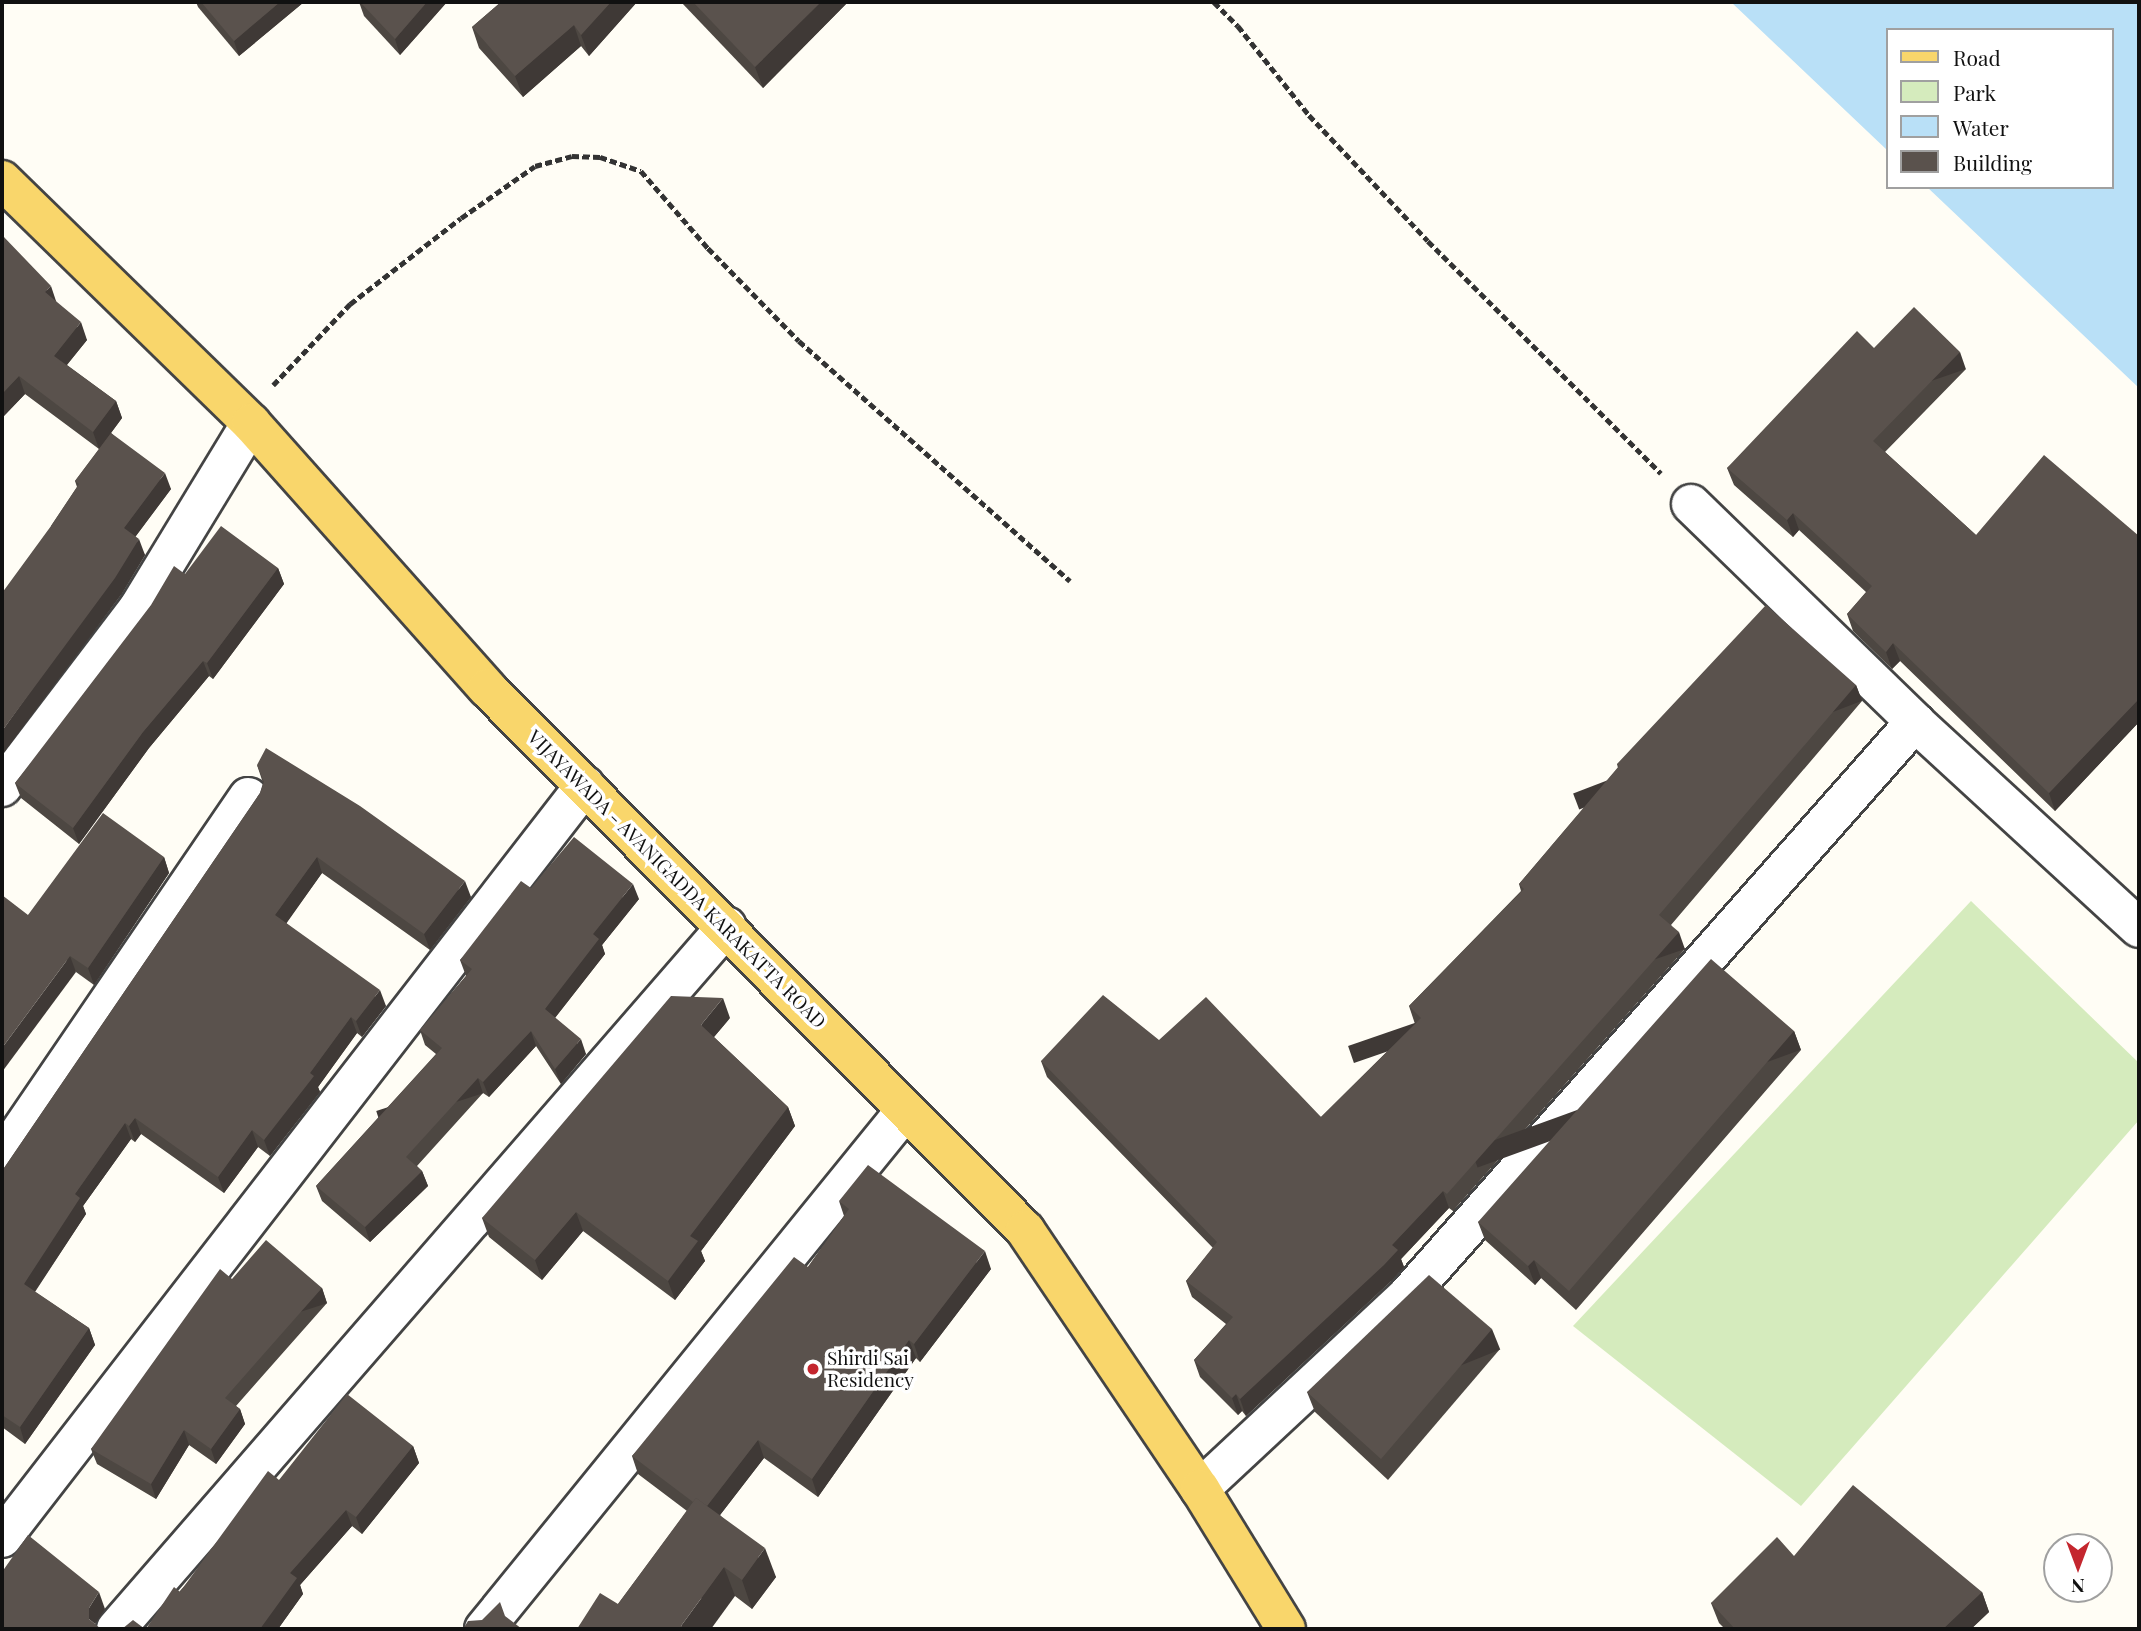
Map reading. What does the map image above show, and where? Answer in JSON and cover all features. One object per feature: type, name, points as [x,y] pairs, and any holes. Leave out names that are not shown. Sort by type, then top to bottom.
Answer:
[{"type":"main road","name":"VIJAYAWADA - AVANIGADDA KARAKATTA ROAD","points":[[2,180],[247,420],[487,688],[727,926],[905,1111],[1025,1230],[1200,1489],[1286,1629]]},
{"type":"street","points":[[2,787],[139,607],[247,420]]},
{"type":"street","points":[[1691,503],[1915,722],[2139,928]]},
{"type":"street","points":[[1200,1489],[1406,1297],[1915,722]]},
{"type":"street","points":[[2,1538],[585,785]]},
{"type":"street","points":[[2,1158],[248,797]]},
{"type":"street","points":[[116,1629],[727,926]]},
{"type":"street","points":[[484,1629],[905,1111]]},
{"type":"path","points":[[1214,2],[1238,26],[1309,115],[1428,240],[1691,503]]},
{"type":"path","points":[[247,420],[350,303],[461,218],[535,166],[572,156],[600,157],[641,171],[708,248],[799,341],[1070,582]]},
{"type":"green space","points":[[1971,901],[2139,1063],[2139,1120],[1801,1506],[1573,1326]]},
{"type":"water","points":[[1731,2],[2139,2],[2139,388],[1929,189],[2113,189],[2113,28],[1885,28],[1885,148]]},
{"type":"building","points":[[201,2],[280,2],[234,41]]},
{"type":"building","points":[[360,2],[427,2],[395,39]]},
{"type":"building","points":[[501,2],[611,2],[581,35],[574,25],[515,76],[472,27]]},
{"type":"building","points":[[693,2],[821,2],[755,67]]},
{"type":"building","points":[[2,235],[51,286],[45,292],[81,322],[54,356],[116,401],[93,432],[19,376],[2,394]]},
{"type":"building","points":[[1914,307],[1960,352],[1873,441],[1976,535],[2044,455],[2139,536],[2139,699],[2049,793],[1893,643],[1886,652],[1847,614],[1872,586],[1793,513],[1787,520],[1727,468],[1857,331],[1874,348]]},
{"type":"building","points":[[111,433],[165,473],[124,528],[139,539],[115,578],[2,731],[2,593],[51,526],[79,484],[75,481]]},
{"type":"building","points":[[221,526],[278,568],[207,663],[203,661],[143,732],[73,828],[15,783],[151,605],[174,566],[185,574]]},
{"type":"building","points":[[1766,605],[1856,685],[1659,915],[1679,932],[1447,1194],[1443,1191],[1392,1245],[1398,1250],[1384,1265],[1240,1399],[1236,1394],[1232,1398],[1194,1360],[1233,1317],[1186,1281],[1217,1242],[1041,1061],[1103,995],[1159,1040],[1206,997],[1321,1117],[1421,1018],[1409,1006],[1524,889],[1519,884],[1619,766],[1617,764]]},
{"type":"building","points":[[266,748],[360,806],[465,881],[424,934],[317,857],[275,915],[380,990],[356,1021],[351,1017],[310,1073],[314,1076],[264,1140],[252,1130],[218,1177],[135,1118],[129,1126],[125,1123],[75,1194],[80,1198],[24,1284],[89,1328],[20,1427],[2,1415],[2,1171],[260,793],[264,782],[257,765]]},
{"type":"building","points":[[103,813],[164,857],[88,968],[70,956],[2,1048],[2,895],[28,915]]},
{"type":"building","points":[[574,837],[633,884],[593,934],[599,939],[545,1009],[581,1039],[555,1069],[531,1031],[483,1082],[478,1078],[406,1157],[422,1171],[365,1227],[316,1186],[442,1048],[420,1030],[472,969],[460,960],[521,881],[531,888]]},
{"type":"building","points":[[1711,959],[1794,1031],[1569,1291],[1534,1260],[1528,1266],[1478,1222]]},
{"type":"building","points":[[671,996],[723,998],[701,1025],[788,1107],[690,1236],[698,1241],[668,1281],[576,1212],[535,1260],[482,1218]]},
{"type":"building","points":[[868,1165],[985,1251],[914,1344],[909,1340],[812,1479],[758,1440],[707,1506],[696,1498],[693,1502],[632,1456],[794,1257],[808,1267],[849,1209],[839,1201]]},
{"type":"building","points":[[266,1240],[322,1288],[225,1398],[240,1409],[211,1449],[184,1430],[151,1484],[91,1449],[220,1269],[232,1279]]},
{"type":"building","points":[[1429,1275],[1492,1329],[1381,1459],[1307,1392]]},
{"type":"building","points":[[347,1394],[413,1446],[356,1517],[346,1510],[290,1573],[297,1578],[260,1629],[146,1629],[174,1587],[180,1592],[268,1471],[279,1480]]},
{"type":"building","points":[[1853,1485],[1982,1592],[1943,1629],[1735,1629],[1711,1603],[1777,1537],[1794,1556]]},
{"type":"building","points":[[696,1498],[765,1548],[742,1580],[724,1567],[681,1626],[685,1629],[577,1629],[600,1593],[618,1604]]},
{"type":"building","points":[[28,1535],[99,1592],[89,1608],[89,1619],[101,1629],[2,1629],[2,1572]]},
{"type":"building","points":[[500,1602],[505,1616],[522,1629],[463,1629],[468,1621],[482,1620]]},
{"type":"building","points":[[133,1620],[145,1629],[122,1629]]},
{"type":"place","name":"Shirdi Sai Residency","points":[[813,1369]]}]
